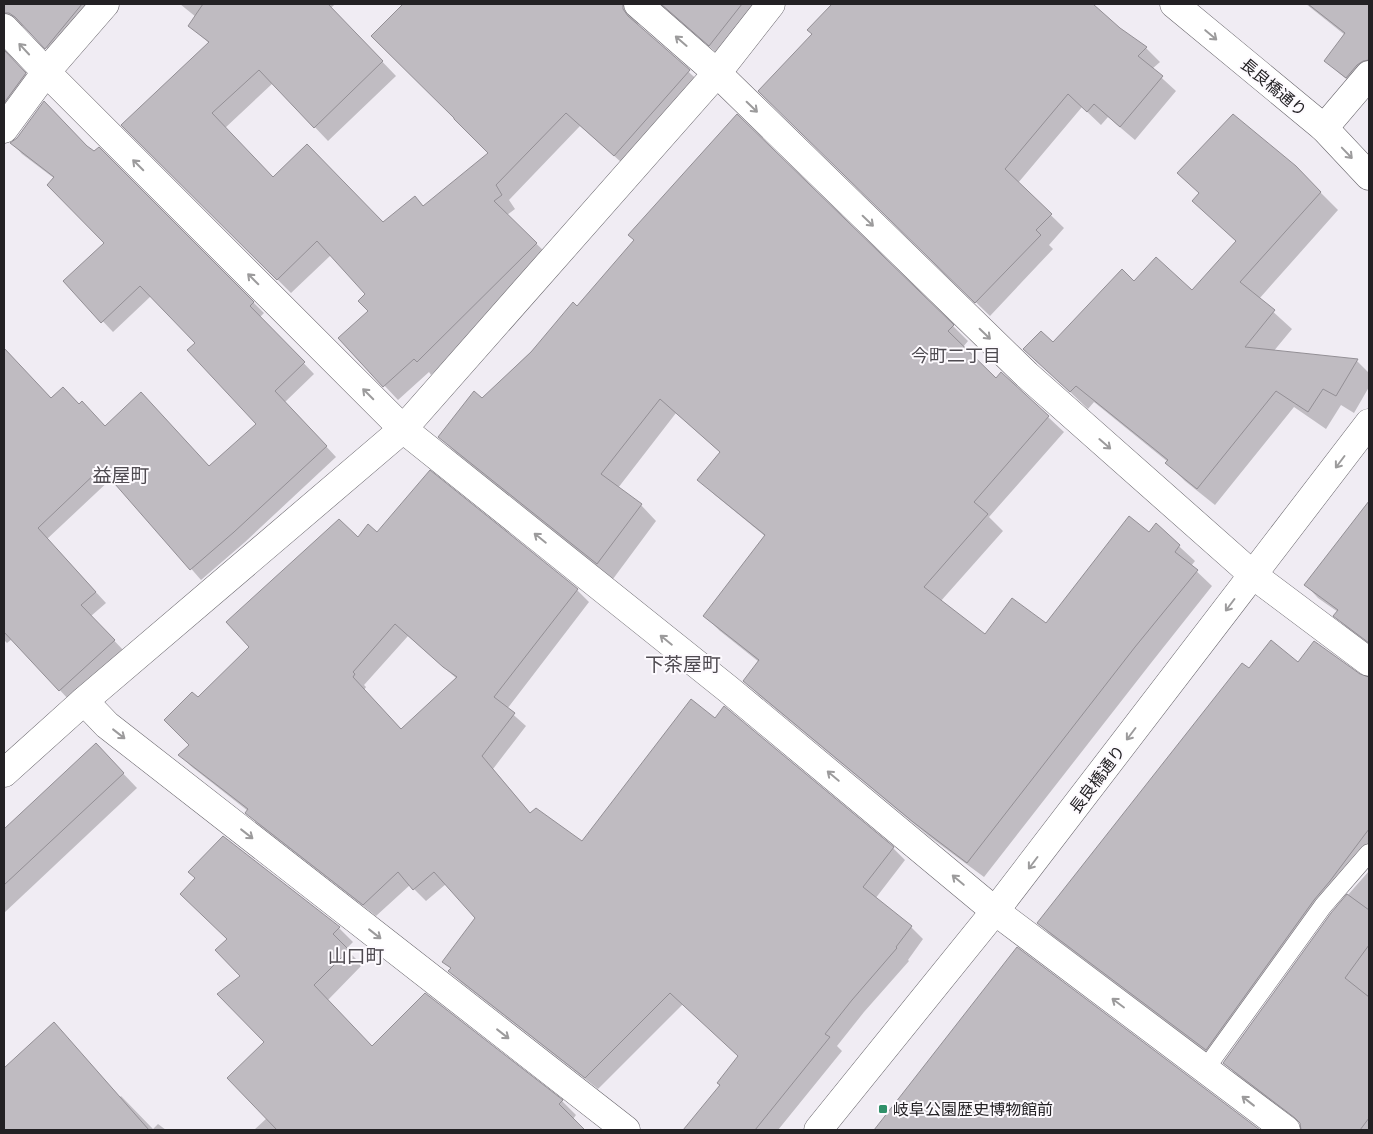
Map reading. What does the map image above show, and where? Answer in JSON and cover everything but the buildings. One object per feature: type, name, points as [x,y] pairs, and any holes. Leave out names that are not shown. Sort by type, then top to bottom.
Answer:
[{"type":"main road","points":[[4,129],[46,72],[105,4]]},
{"type":"main road","points":[[638,4],[717,74],[1027,375],[1253,575],[1369,662]]},
{"type":"main road","points":[[4,773],[84,701],[403,429],[717,74],[771,4]]},
{"type":"main road","name":"長良橋通り","points":[[1174,4],[1324,128],[1369,176]]},
{"type":"main road","points":[[4,28],[403,429],[728,690],[995,911],[1286,1130]]},
{"type":"main road","points":[[1324,128],[1369,75]]},
{"type":"main road","name":"長良橋通り","points":[[818,1130],[995,911],[1369,423]]},
{"type":"main road","points":[[84,701],[108,725],[626,1130]]},
{"type":"lane","points":[[1206,1068],[1323,906],[1369,853]]},
{"type":"place","name":"岐阜公園歴史博物館前","points":[[883,1109]]},
{"type":"district","name":"今町二丁目","points":[[956,355]]},
{"type":"district","name":"益屋町","points":[[121,475]]},
{"type":"district","name":"下茶屋町","points":[[683,664]]},
{"type":"district","name":"山口町","points":[[356,956]]}]
